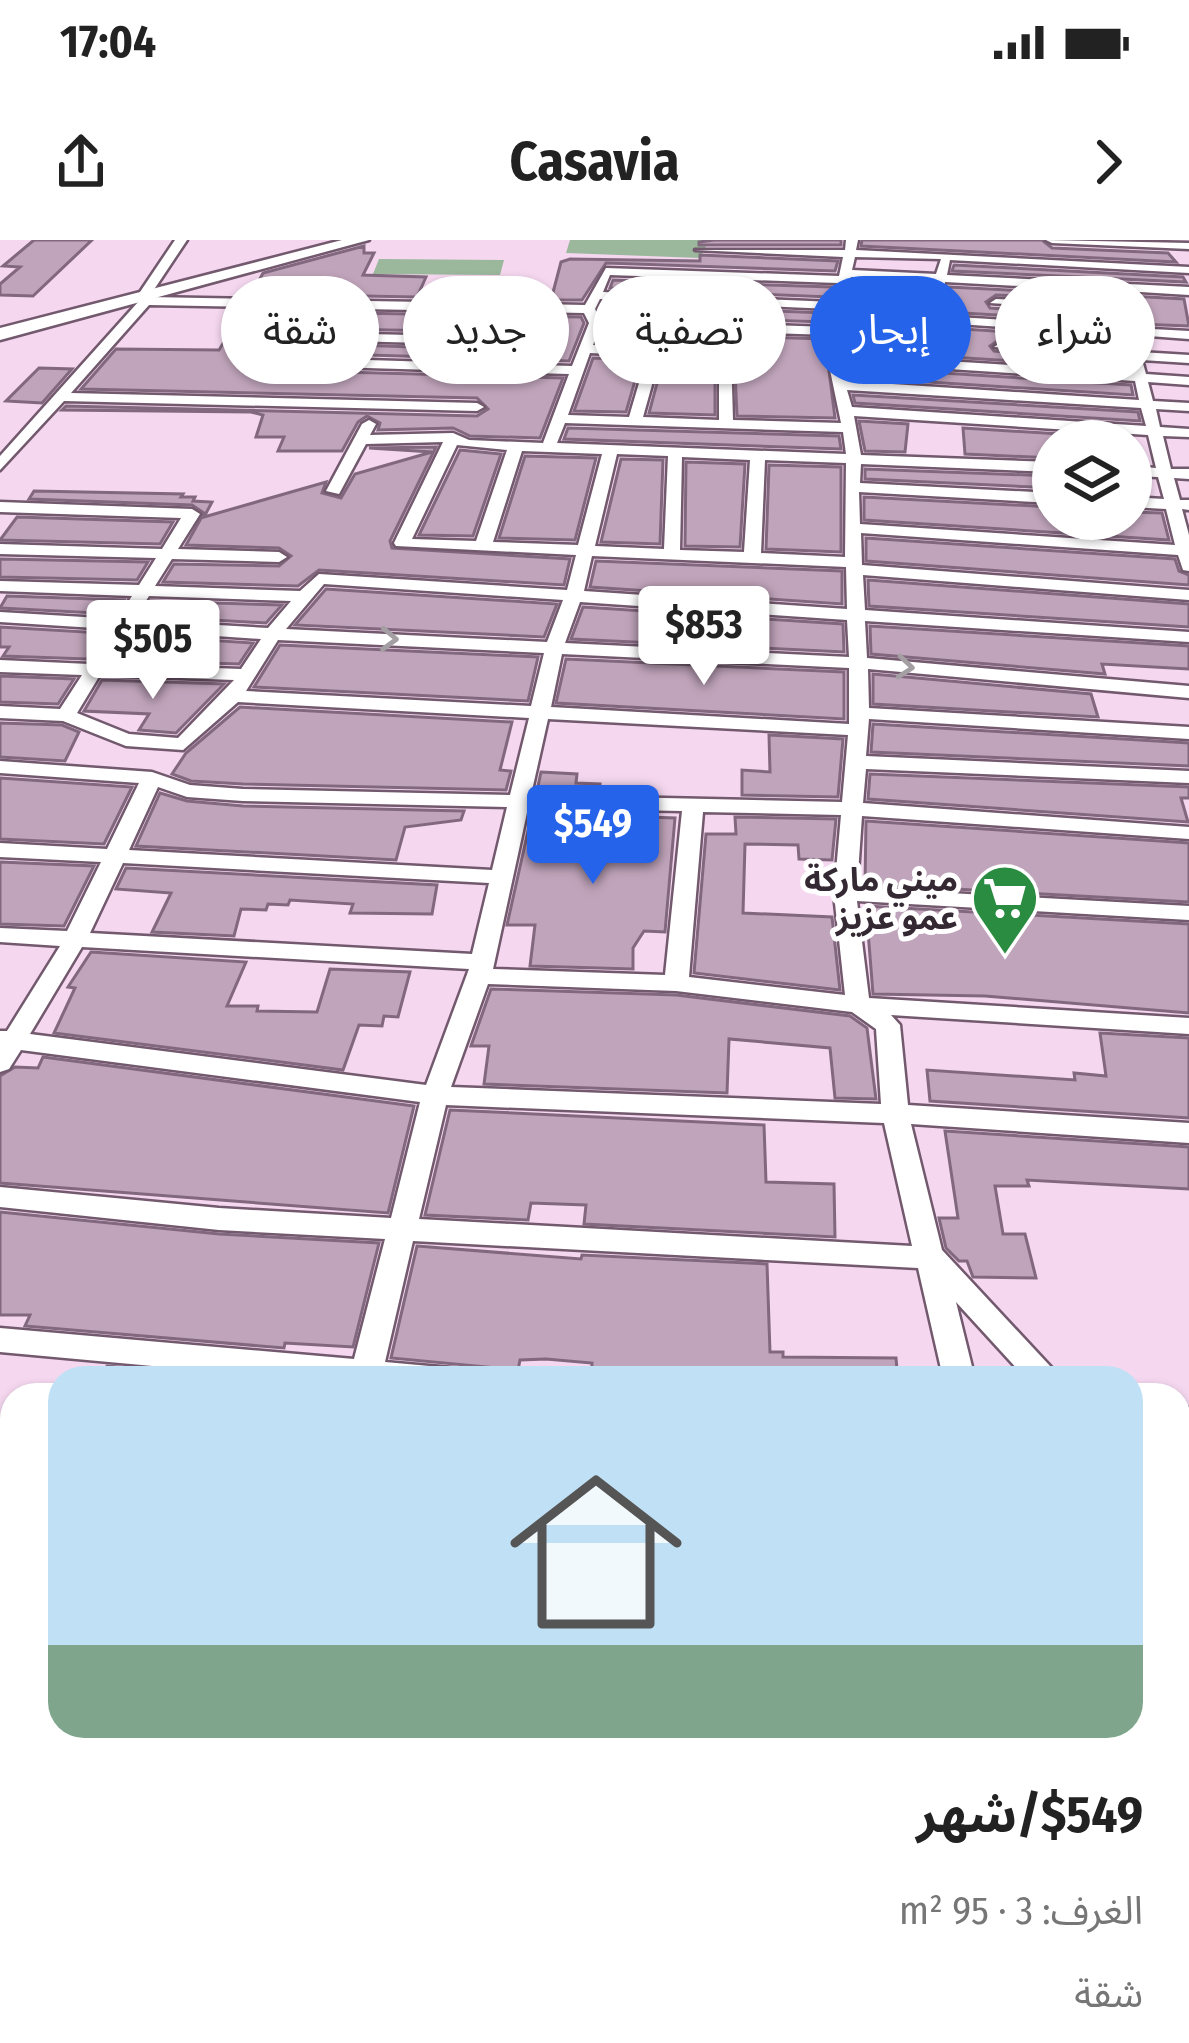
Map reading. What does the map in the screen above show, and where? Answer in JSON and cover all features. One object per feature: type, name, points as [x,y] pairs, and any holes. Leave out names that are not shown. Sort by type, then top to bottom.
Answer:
[{"type":"main road","points":[[0,334],[361,240]]},
{"type":"street","points":[[0,465],[144,299],[181,240]]},
{"type":"street","points":[[939,276],[947,256],[944,240]]},
{"type":"street","points":[[1052,240],[1189,246]]},
{"type":"street","points":[[701,250],[736,245],[851,247],[1189,270]]},
{"type":"street","points":[[604,276],[606,271],[810,276]]},
{"type":"street","points":[[1155,290],[1189,292]]},
{"type":"street","points":[[144,299],[221,300]]},
{"type":"street","points":[[549,446],[593,313]]},
{"type":"street","points":[[1155,333],[1189,335]]},
{"type":"street","points":[[584,349],[593,349]]},
{"type":"street","points":[[1155,357],[1189,359]]},
{"type":"street","points":[[569,370],[576,370]]},
{"type":"street","points":[[1155,379],[1189,381]]},
{"type":"street","points":[[635,422],[646,384]]},
{"type":"street","points":[[726,384],[726,425]]},
{"type":"street","points":[[853,528],[1187,552],[1181,505],[1166,473],[1143,384]]},
{"type":"street","points":[[857,1005],[845,894],[859,722],[852,487],[859,457],[838,385],[1189,406]]},
{"type":"street","points":[[60,397],[242,395],[380,404],[479,401],[402,543],[752,559],[1189,595]]},
{"type":"street","points":[[334,491],[380,404]]},
{"type":"street","points":[[843,411],[1189,433]]},
{"type":"street","points":[[556,419],[848,428]]},
{"type":"street","points":[[361,440],[460,440],[675,456],[859,457],[1032,466]]},
{"type":"street","points":[[483,546],[516,446]]},
{"type":"street","points":[[364,1383],[435,1094],[480,969],[555,646],[574,595],[610,448]]},
{"type":"street","points":[[672,554],[675,456]]},
{"type":"street","points":[[752,559],[758,457]]},
{"type":"street","points":[[1152,472],[1189,474]]},
{"type":"street","points":[[852,487],[1032,497]]},
{"type":"street","points":[[0,507],[192,514],[66,715]]},
{"type":"street","points":[[0,549],[278,557]]},
{"type":"street","points":[[0,712],[66,715],[126,740],[182,744],[233,696],[300,596],[319,579],[1189,638]]},
{"type":"street","points":[[0,586],[300,596]]},
{"type":"street","points":[[0,617],[859,663],[1189,692]]},
{"type":"street","points":[[0,666],[247,675]]},
{"type":"street","points":[[233,696],[541,716],[1189,733]]},
{"type":"street","points":[[854,762],[1189,777]]},
{"type":"street","points":[[0,767],[152,778],[187,791],[243,795],[855,809],[1189,833]]},
{"type":"street","points":[[152,778],[76,938],[4,1047],[435,1094],[895,1114],[1189,1133]]},
{"type":"street","points":[[676,982],[693,805]]},
{"type":"street","points":[[0,850],[499,877]]},
{"type":"street","points":[[845,894],[1189,913]]},
{"type":"street","points":[[0,935],[676,982],[857,1005],[1189,1026]]},
{"type":"street","points":[[857,1005],[888,1024],[895,1114],[960,1383]]},
{"type":"street","points":[[0,1197],[219,1219],[932,1258],[1050,1383]]},
{"type":"street","points":[[0,1340],[356,1383]]},
{"type":"green space","points":[[570,240],[709,240],[700,258],[566,253]]},
{"type":"green space","points":[[379,259],[504,260],[500,275],[373,274]]},
{"type":"building","points":[[34,240],[92,240],[33,296],[0,295],[0,284],[20,267],[3,266]]},
{"type":"building","points":[[714,240],[841,240],[841,245],[699,245]]},
{"type":"building","points":[[862,240],[1042,240],[1052,248],[1168,253],[1176,262],[861,246]]},
{"type":"building","points":[[364,246],[364,253],[374,253],[363,275],[403,276],[403,297],[379,296],[379,276],[263,273]]},
{"type":"building","points":[[700,255],[838,261],[835,271],[606,263],[593,276],[582,300],[569,300],[569,276],[557,276],[561,262],[570,259],[700,261]]},
{"type":"building","points":[[954,265],[1183,277],[1186,282],[1155,281],[1155,276],[952,271]]},
{"type":"building","points":[[786,286],[810,286],[810,296],[786,295]]},
{"type":"building","points":[[971,288],[995,289],[995,296],[986,302],[995,308],[995,315],[971,313]]},
{"type":"building","points":[[1155,297],[1184,299],[1189,326],[1155,325]]},
{"type":"building","points":[[786,311],[810,312],[810,321],[786,321]]},
{"type":"building","points":[[379,313],[403,314],[403,330],[379,330]]},
{"type":"building","points":[[569,317],[581,317],[584,323],[569,361]]},
{"type":"building","points":[[971,330],[995,331],[995,342],[990,346],[995,360],[971,358]]},
{"type":"building","points":[[786,338],[810,339],[810,384],[831,384],[835,418],[737,416],[736,384],[786,384]]},
{"type":"building","points":[[379,346],[403,347],[403,356],[379,355]]},
{"type":"building","points":[[221,347],[221,384],[379,384],[379,373],[403,374],[403,384],[561,384],[540,438],[470,436],[453,428],[378,430],[380,423],[367,416],[358,422],[342,451],[278,451],[284,437],[256,437],[263,415],[251,412],[62,410],[66,406],[477,416],[488,409],[477,398],[81,389],[116,349]]},
{"type":"building","points":[[593,358],[593,384],[634,384],[626,412],[574,411]]},
{"type":"building","points":[[39,368],[72,369],[42,403],[6,401]]},
{"type":"building","points":[[971,375],[995,376],[995,384],[1131,385],[1133,395],[960,384],[971,384]]},
{"type":"building","points":[[657,384],[715,384],[715,415],[649,413]]},
{"type":"building","points":[[853,395],[1138,412],[1140,420],[1124,420],[855,403]]},
{"type":"building","points":[[859,421],[908,424],[905,452],[865,451]]},
{"type":"building","points":[[568,428],[839,436],[841,449],[564,439]]},
{"type":"building","points":[[963,428],[1032,432],[1032,457],[965,454]]},
{"type":"building","points":[[436,447],[390,541],[392,548],[570,559],[564,585],[319,570],[298,586],[163,582],[174,564],[279,566],[291,556],[279,548],[186,545],[204,513],[192,505],[29,499],[34,491],[183,494],[181,497],[195,497],[193,501],[212,502],[204,517],[326,482],[322,493],[341,498],[355,474],[432,452],[369,448]]},
{"type":"building","points":[[460,450],[501,454],[473,536],[419,535]]},
{"type":"building","points":[[525,456],[596,458],[575,540],[499,538]]},
{"type":"building","points":[[621,459],[663,460],[660,544],[601,542]]},
{"type":"building","points":[[686,462],[745,464],[740,547],[685,546]]},
{"type":"building","points":[[769,465],[841,467],[841,552],[766,549]]},
{"type":"building","points":[[865,469],[1032,475],[1032,487],[865,479]]},
{"type":"building","points":[[864,497],[1032,506],[1032,531],[864,520]]},
{"type":"building","points":[[1152,513],[1162,513],[1169,540],[1152,539]]},
{"type":"building","points":[[17,517],[173,522],[160,544],[0,540]]},
{"type":"building","points":[[866,538],[1175,559],[1179,571],[1189,575],[1189,585],[866,561]]},
{"type":"building","points":[[0,559],[148,562],[137,580],[0,577]]},
{"type":"building","points":[[596,561],[842,571],[842,604],[590,587]]},
{"type":"building","points":[[868,580],[1189,604],[1189,627],[869,606]]},
{"type":"building","points":[[326,589],[557,604],[544,637],[295,625]]},
{"type":"building","points":[[7,596],[124,600],[115,614],[0,608]]},
{"type":"building","points":[[151,601],[282,605],[266,623],[142,616]]},
{"type":"building","points":[[583,607],[843,624],[844,652],[571,639]]},
{"type":"building","points":[[870,626],[1189,646],[1189,669],[1102,664],[1105,674],[871,654]]},
{"type":"building","points":[[0,627],[103,633],[87,659],[3,656],[9,647],[0,647]]},
{"type":"building","points":[[130,635],[253,643],[239,664],[115,660]]},
{"type":"building","points":[[280,645],[538,657],[528,701],[254,687]]},
{"type":"building","points":[[566,659],[844,672],[844,719],[556,703]]},
{"type":"building","points":[[873,674],[1091,694],[1098,717],[873,704]]},
{"type":"building","points":[[0,676],[74,679],[58,704],[0,702]]},
{"type":"building","points":[[102,680],[224,684],[176,733],[139,730],[149,714],[84,711]]},
{"type":"building","points":[[240,707],[512,722],[500,770],[511,771],[506,790],[243,784],[191,781],[172,774],[186,753]]},
{"type":"building","points":[[0,723],[62,725],[79,732],[65,761],[0,757]]},
{"type":"building","points":[[873,724],[1189,743],[1189,766],[871,752]]},
{"type":"building","points":[[769,735],[843,739],[838,797],[742,795],[742,770],[770,772]]},
{"type":"building","points":[[541,772],[577,774],[576,783],[600,784],[599,792],[537,791]]},
{"type":"building","points":[[870,774],[1189,787],[1189,798],[1181,798],[1188,822],[868,799]]},
{"type":"building","points":[[0,778],[132,787],[104,844],[0,839]]},
{"type":"building","points":[[160,793],[187,801],[243,806],[464,811],[461,820],[405,827],[396,860],[136,846]]},
{"type":"building","points":[[532,813],[675,818],[665,932],[644,931],[633,948],[633,969],[530,966],[535,925],[507,925]]},
{"type":"building","points":[[735,817],[836,819],[832,860],[799,859],[798,845],[745,844],[743,913],[832,917],[840,990],[694,973],[706,834],[736,834]]},
{"type":"building","points":[[866,821],[1189,843],[1189,902],[865,884]]},
{"type":"building","points":[[0,862],[94,866],[64,926],[0,924]]},
{"type":"building","points":[[126,868],[437,885],[432,914],[350,913],[353,904],[290,900],[288,905],[268,904],[266,910],[241,909],[234,936],[152,932],[171,893],[116,889]]},
{"type":"building","points":[[866,906],[1189,924],[1189,1013],[985,996],[873,994]]},
{"type":"building","points":[[91,952],[246,962],[227,1006],[258,1006],[257,1011],[317,1012],[330,969],[410,972],[398,1017],[384,1016],[382,1026],[359,1025],[343,1070],[54,1033],[75,988],[68,987]]},
{"type":"building","points":[[491,989],[676,995],[850,1016],[867,1028],[876,1099],[835,1098],[830,1048],[729,1039],[727,1093],[484,1084],[489,1046],[471,1046]]},
{"type":"building","points":[[1100,1033],[1189,1038],[1189,1118],[930,1101],[927,1070],[1075,1080],[1074,1073],[1106,1076]]},
{"type":"building","points":[[43,1057],[414,1106],[388,1213],[0,1183],[0,1076],[15,1067],[38,1068]]},
{"type":"building","points":[[450,1110],[764,1125],[766,1182],[834,1184],[835,1237],[584,1224],[586,1205],[531,1203],[528,1220],[425,1215]]},
{"type":"building","points":[[945,1131],[1189,1147],[1189,1189],[1027,1180],[1029,1186],[995,1186],[1003,1234],[1025,1234],[1036,1278],[973,1277],[967,1261],[959,1261],[946,1248],[939,1218],[958,1218]]},
{"type":"building","points":[[0,1212],[219,1234],[379,1243],[353,1347],[285,1343],[284,1348],[25,1326],[30,1315],[0,1315]]},
{"type":"building","points":[[417,1246],[581,1259],[582,1255],[767,1264],[770,1352],[783,1352],[783,1357],[896,1358],[898,1383],[723,1383],[617,1376],[616,1381],[591,1376],[592,1363],[520,1360],[518,1370],[391,1358]]},
{"type":"building","points":[[107,1366],[274,1382],[274,1383],[101,1383]]},
{"type":"place","name":"ميني ماركة عمو عزيز","points":[[1005,957]]}]
